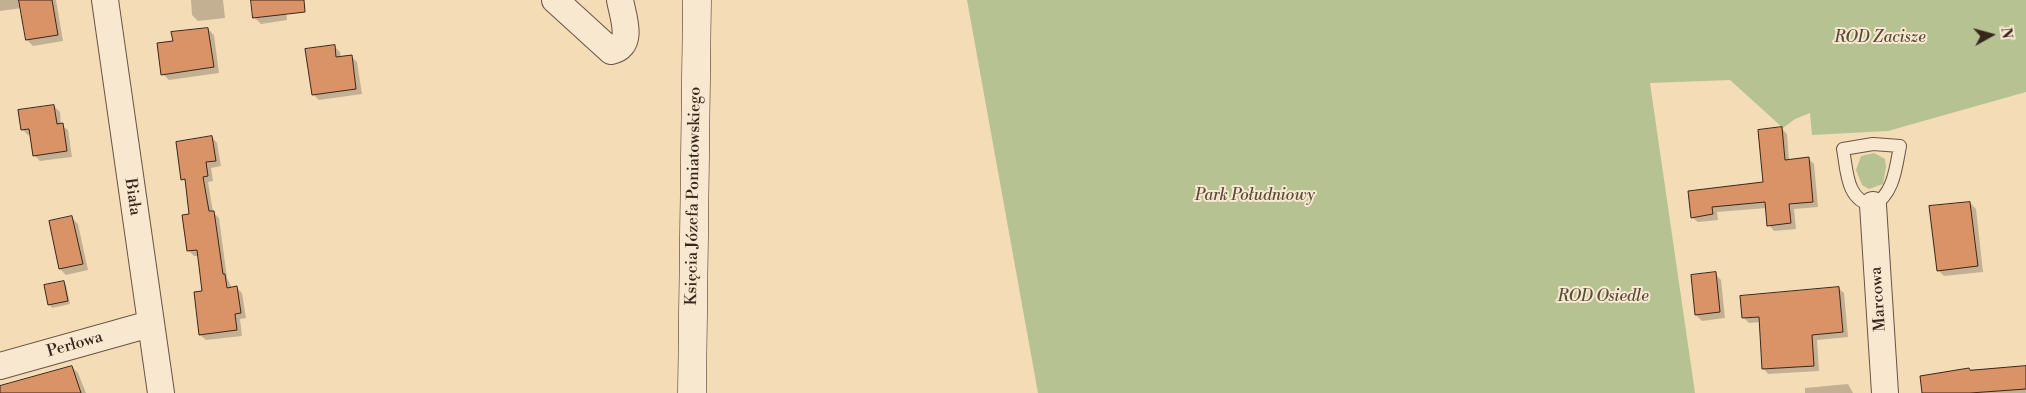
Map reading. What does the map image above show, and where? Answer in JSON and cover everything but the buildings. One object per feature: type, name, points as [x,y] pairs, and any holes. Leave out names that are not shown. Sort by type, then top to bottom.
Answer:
[{"type":"main road","name":"Księcia Józefa Poniatowskiego","points":[[692,393],[697,0]]},
{"type":"street","name":"Biała","points":[[105,0],[161,393]]},
{"type":"street","points":[[555,0],[611,51],[619,50],[624,43],[626,35],[620,0]]},
{"type":"street","name":"Marcowa","points":[[1873,205],[1885,393]]},
{"type":"street","name":"Perłowa","points":[[0,366],[150,324]]},
{"type":"lane","points":[[1873,144],[1900,146],[1889,189],[1881,201],[1873,205],[1857,199],[1850,187],[1843,148],[1873,144]]},
{"type":"green space","name":"Park Południowy","points":[[967,0],[2026,0],[2026,92],[1888,131],[1812,135],[1810,113],[1795,119],[1783,128],[1730,80],[1650,83],[1695,393],[1038,393]]},
{"type":"green space","points":[[1874,153],[1885,159],[1886,167],[1883,184],[1869,189],[1862,185],[1856,170],[1861,156]]},
{"type":"park label","name":"ROD Zacisze","points":[[1880,38]]},
{"type":"park label","name":"ROD Osiedle","points":[[1603,297]]}]
